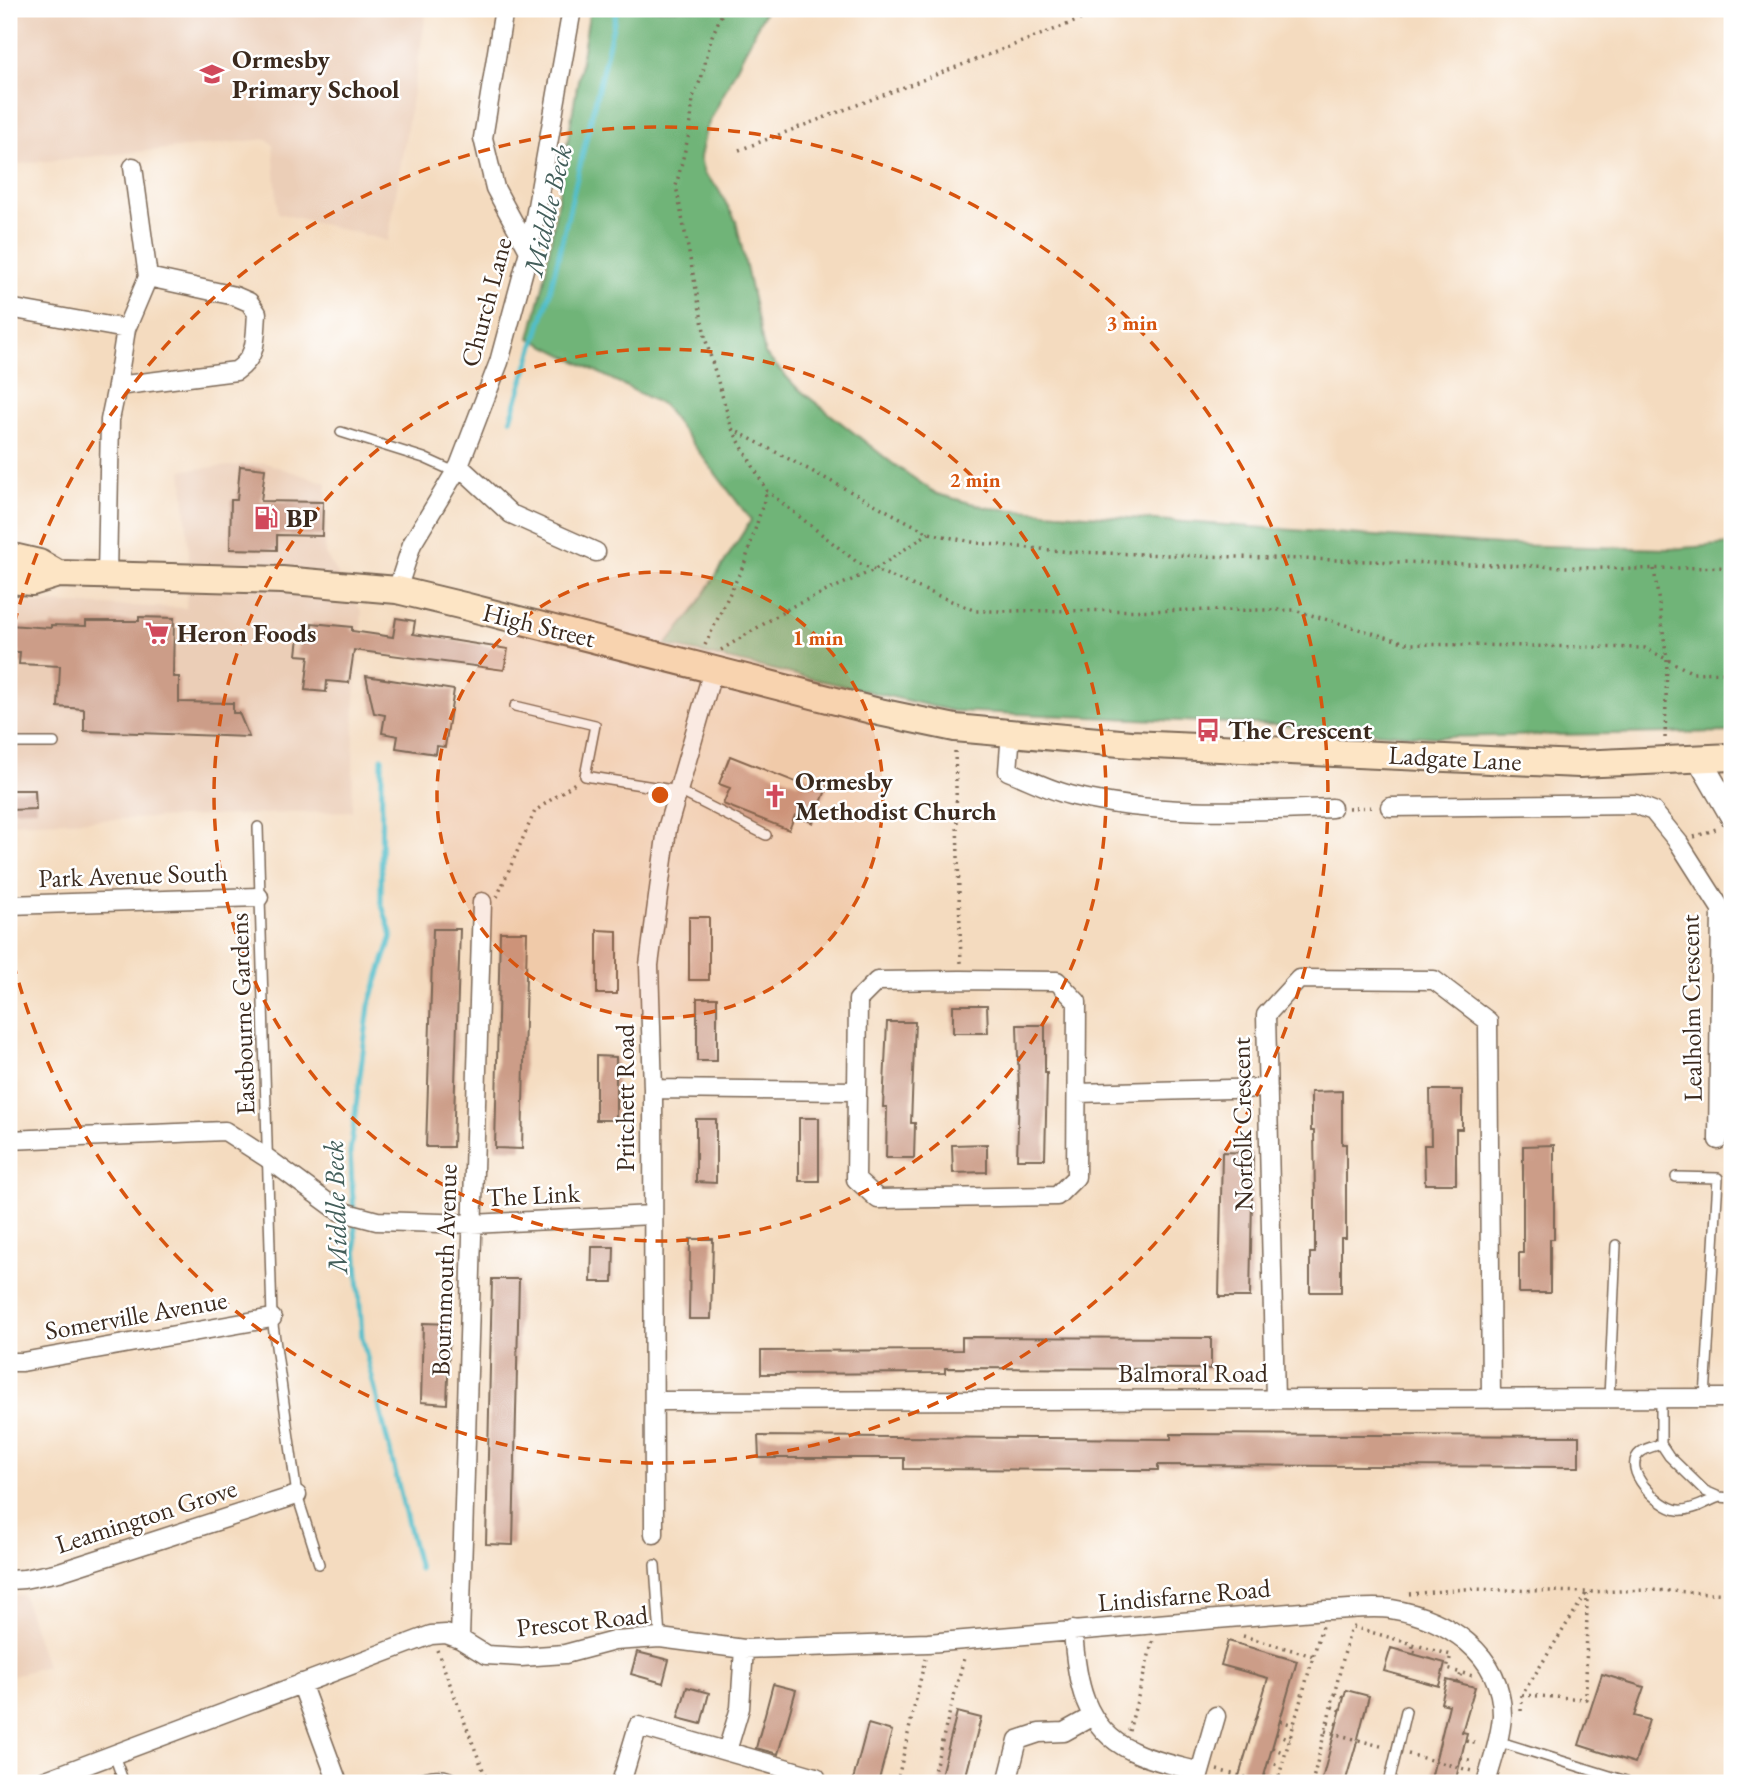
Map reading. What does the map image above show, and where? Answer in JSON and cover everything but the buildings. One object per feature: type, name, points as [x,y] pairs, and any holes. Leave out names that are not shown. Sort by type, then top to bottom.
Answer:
[{"type":"main road","name":"High Street","points":[[9,556],[38,563],[58,574]]},
{"type":"main road","name":"High Street","points":[[9,580],[32,582],[58,574],[282,580],[397,590],[879,712],[955,728],[1011,732]]},
{"type":"main road","name":"Ladgate Lane","points":[[1011,732],[1131,744],[1579,764],[1732,757]]},
{"type":"street","points":[[504,9],[483,138],[495,187],[529,251]]},
{"type":"street","name":"Church Lane","points":[[397,590],[412,544],[457,469],[499,362],[529,251],[572,9]]},
{"type":"street","points":[[107,576],[110,420],[126,329],[148,277],[133,167]]},
{"type":"street","points":[[117,386],[236,371],[248,363],[253,352],[257,313],[249,302],[235,296],[148,277]]},
{"type":"street","points":[[9,307],[126,329]]},
{"type":"street","points":[[457,469],[511,514],[596,552]]},
{"type":"street","name":"Pritchett Road","points":[[654,1534],[653,1089],[649,965],[667,829],[704,667]]},
{"type":"street","points":[[1011,732],[1008,771],[1071,796],[1142,809],[1243,811],[1332,808]]},
{"type":"street","points":[[1699,759],[1727,821]]},
{"type":"street","name":"Lealholm Crescent","points":[[1390,807],[1636,804],[1653,811],[1679,843],[1721,909],[1726,1092],[1718,1140]]},
{"type":"street","name":"Park Avenue South","points":[[9,905],[259,897]]},
{"type":"street","name":"Bournmouth Avenue","points":[[460,1639],[482,902]]},
{"type":"street","name":"Norfolk Crescent","points":[[1275,1399],[1266,1015],[1299,979],[1434,980],[1488,1021],[1491,1399]]},
{"type":"street","points":[[961,980],[1056,981],[1077,1002],[1076,1177],[1057,1196],[878,1199],[856,1179],[858,1000],[877,981],[961,980]]},
{"type":"street","points":[[1077,1093],[1268,1088]]},
{"type":"street","points":[[653,1089],[856,1091]]},
{"type":"street","name":"The Link","points":[[9,1140],[225,1131],[339,1211],[377,1222],[472,1224],[652,1215]]},
{"type":"street","name":"Somerville Avenue","points":[[9,1362],[22,1362],[272,1318]]},
{"type":"street","name":"Balmoral Road","points":[[654,1401],[1732,1398]]},
{"type":"street","name":"Leamington Grove","points":[[9,1580],[59,1572],[298,1494]]},
{"type":"street","name":"Lindisfarne Road","points":[[744,1649],[928,1643],[1073,1630],[1390,1609],[1428,1620],[1462,1636],[1483,1655],[1497,1686],[1506,1743],[1486,1783]]},
{"type":"street","points":[[1073,1630],[1075,1666],[1091,1717],[1132,1752],[1199,1774],[1216,1716]]},
{"type":"street","name":"Prescot Road","points":[[431,1635],[446,1634],[460,1639],[486,1655],[521,1657],[565,1654],[614,1641],[660,1638],[744,1649]]},
{"type":"street","points":[[38,1783],[431,1635]]},
{"type":"street","points":[[727,1751],[740,1708],[744,1649]]},
{"type":"street","points":[[301,1683],[338,1783]]},
{"type":"street","points":[[1007,1783],[1018,1740],[1039,1733],[1064,1732],[1091,1717]]},
{"type":"street","points":[[621,1783],[638,1726],[816,1777],[814,1783]]},
{"type":"lane","points":[[341,432],[457,469]]},
{"type":"lane","points":[[515,706],[595,725],[585,776],[678,790],[766,835]]},
{"type":"lane","points":[[9,743],[54,743]]},
{"type":"lane","name":"Eastbourne Gardens","points":[[258,827],[272,1318]]},
{"type":"lane","points":[[1676,1177],[1718,1178],[1705,1398]]},
{"type":"lane","points":[[1609,1398],[1616,1245]]},
{"type":"lane","points":[[272,1318],[298,1494],[319,1564]]},
{"type":"lane","points":[[1661,1398],[1661,1444],[1688,1476],[1705,1491],[1719,1497],[1732,1498]]},
{"type":"lane","points":[[1661,1444],[1642,1451],[1636,1458],[1634,1471],[1656,1498],[1666,1507],[1685,1510],[1719,1497]]},
{"type":"lane","points":[[655,1565],[660,1638]]},
{"type":"lane","points":[[1389,1783],[1406,1711]]},
{"type":"lane","points":[[1506,1743],[1626,1781]]},
{"type":"lane","points":[[114,1755],[124,1783]]},
{"type":"lane","points":[[405,1783],[438,1774],[459,1783]]},
{"type":"path","points":[[724,9],[712,36],[701,79],[693,97],[690,130],[676,186],[706,341],[732,429],[767,491],[858,563],[976,611],[1294,610],[1410,644],[1645,648],[1693,673],[1732,672]]},
{"type":"path","points":[[739,150],[1108,9]]},
{"type":"path","points":[[732,429],[929,533],[977,543],[1072,552],[1654,569],[1732,567]]},
{"type":"path","points":[[704,667],[745,562],[767,491]]},
{"type":"path","points":[[704,667],[793,607],[874,570],[929,533]]},
{"type":"path","points":[[1654,569],[1667,659],[1665,760]]},
{"type":"path","points":[[955,728],[961,980]]},
{"type":"path","points":[[482,902],[498,896],[535,811],[585,776]]},
{"type":"path","points":[[1332,808],[1390,807]]},
{"type":"path","points":[[1679,843],[1727,821]]},
{"type":"path","points":[[1390,1609],[1408,1594],[1466,1590],[1650,1590],[1731,1594],[1727,1783]]},
{"type":"path","points":[[1506,1743],[1519,1731],[1522,1695],[1587,1592]]},
{"type":"path","points":[[1522,1695],[1586,1699],[1587,1592]]},
{"type":"path","points":[[1264,1775],[1277,1782],[1325,1615],[1352,1627],[1451,1655],[1447,1669],[1480,1678],[1474,1667]]},
{"type":"path","points":[[1313,1783],[1353,1619]]},
{"type":"path","points":[[1232,1633],[1313,1656]]},
{"type":"path","points":[[431,1635],[488,1783]]},
{"type":"path","points":[[1240,1645],[1242,1636]]},
{"type":"path","points":[[931,1783],[969,1639]]},
{"type":"path","points":[[1119,1743],[1128,1735],[1153,1639]]},
{"type":"path","points":[[1253,1648],[1255,1640]]},
{"type":"path","points":[[1401,1651],[1404,1642]]},
{"type":"path","points":[[897,1783],[928,1643]]},
{"type":"path","points":[[1267,1652],[1269,1644]]},
{"type":"path","points":[[1414,1645],[1412,1651],[1416,1652],[1415,1654]]},
{"type":"path","points":[[1281,1656],[1284,1648]]},
{"type":"path","points":[[1429,1658],[1432,1650]]},
{"type":"path","points":[[1294,1660],[1297,1651]]},
{"type":"path","points":[[1443,1662],[1449,1662]]},
{"type":"path","points":[[1458,1683],[1461,1673]]},
{"type":"path","points":[[1472,1687],[1475,1677]]},
{"type":"path","points":[[1335,1694],[1345,1697]]},
{"type":"path","points":[[1332,1707],[1341,1710]]},
{"type":"path","points":[[1280,1721],[1294,1725]]},
{"type":"path","points":[[1328,1722],[1338,1724]]},
{"type":"path","points":[[1470,1771],[1480,1732]]},
{"type":"path","points":[[1276,1734],[1290,1739]]},
{"type":"path","points":[[1323,1740],[1331,1742]]},
{"type":"path","points":[[1465,1741],[1477,1744]]},
{"type":"path","points":[[1272,1748],[1286,1753]]},
{"type":"path","points":[[1319,1754],[1328,1757]]},
{"type":"path","points":[[1461,1758],[1473,1761]]},
{"type":"path","points":[[1268,1762],[1282,1766]]},
{"type":"path","points":[[1316,1768],[1324,1770]]},
{"type":"path","points":[[1199,1774],[1267,1783]]},
{"type":"shaded area","name":"Ormesby Primary School","points":[[9,9],[427,9],[388,241],[278,213],[273,145],[267,139],[9,165]]},
{"type":"shaded area","points":[[265,463],[327,483],[325,554],[362,612],[355,699],[352,811],[9,823],[9,736],[17,602],[186,608],[189,554],[182,470]]},
{"type":"shaded area","points":[[9,1595],[23,1595],[46,1666],[9,1677]]},
{"type":"green space","points":[[590,9],[766,9],[706,129],[700,158],[704,174],[717,187],[736,221],[765,354],[796,387],[892,463],[937,494],[989,508],[1500,545],[1670,549],[1732,544],[1732,732],[1434,737],[1274,725],[953,711],[666,645],[693,612],[751,520],[663,405],[530,338],[544,282]]},
{"type":"waterway","name":"Middle Beck","points":[[511,419],[548,300],[617,9]]},
{"type":"waterway","name":"Middle Beck","points":[[382,758],[381,902],[392,936],[369,1006],[350,1153],[362,1337],[419,1569]]},
{"type":"place","name":"Ormesby Primary School","points":[[212,74]]},
{"type":"place","name":"BP","points":[[266,518]]},
{"type":"place","name":"Heron Foods","points":[[157,633]]},
{"type":"place","name":"The Crescent","points":[[1208,730]]},
{"type":"place","name":"Ormesby Methodist Church","points":[[775,796]]}]
